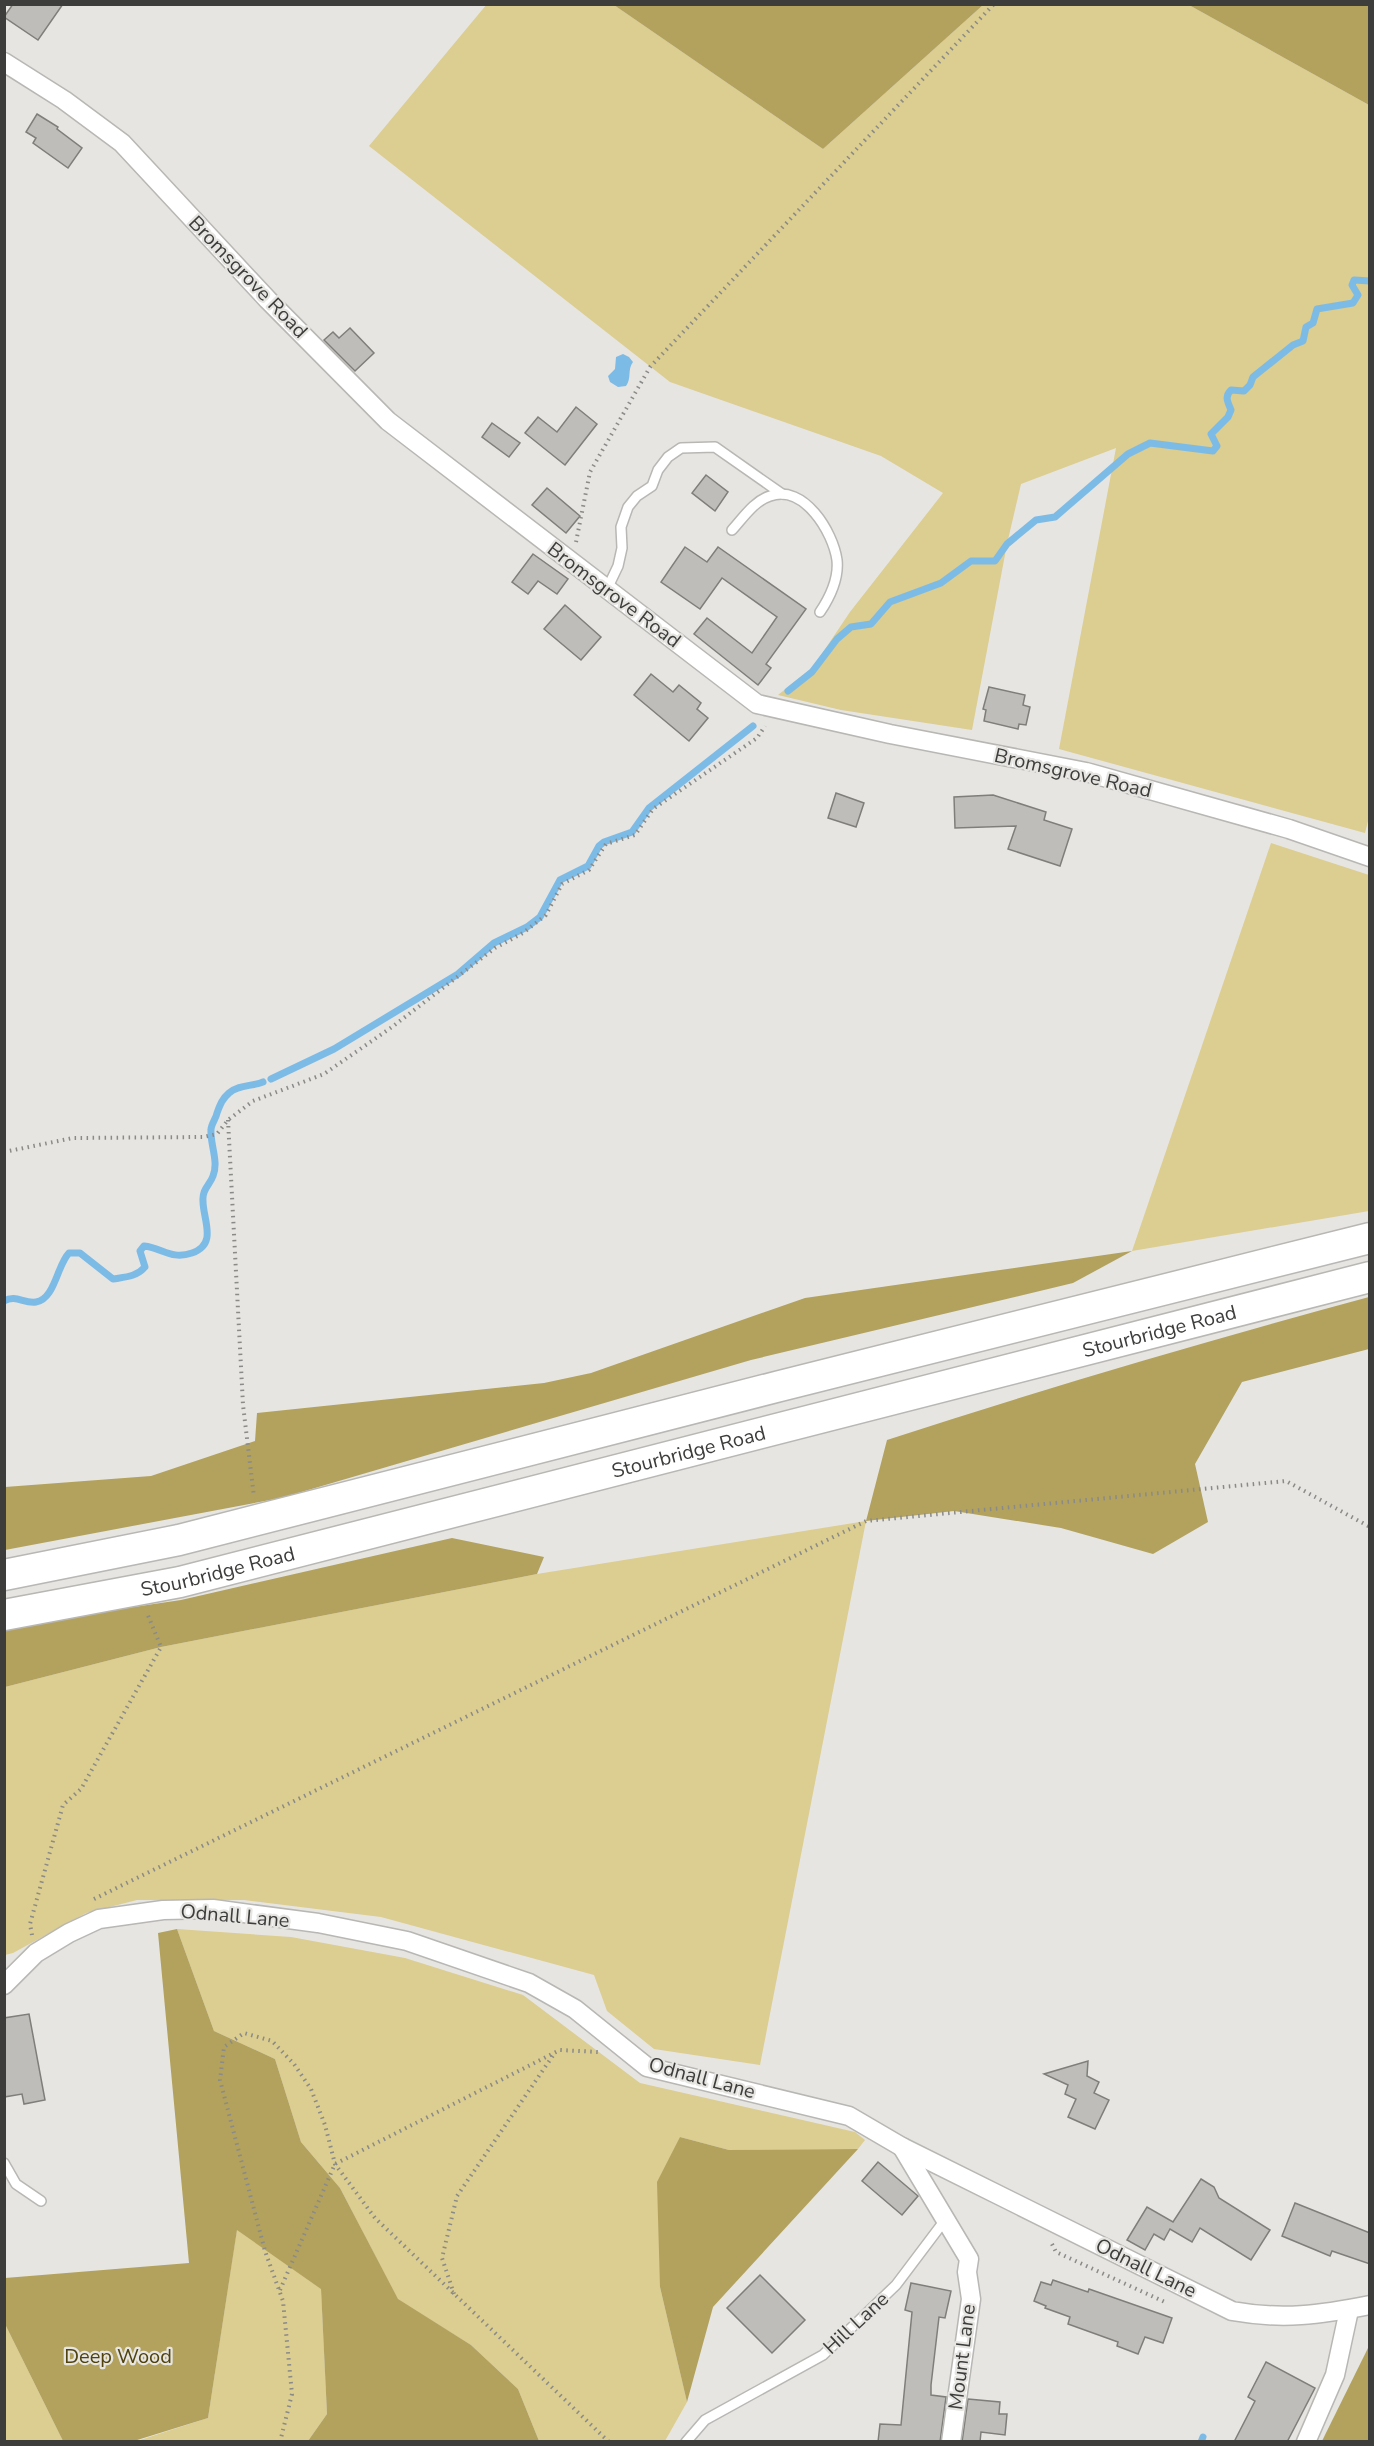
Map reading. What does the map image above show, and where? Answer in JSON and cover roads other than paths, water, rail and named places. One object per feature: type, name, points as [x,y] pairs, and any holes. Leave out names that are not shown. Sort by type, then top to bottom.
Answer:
[{"type":"highway","name":"Stourbridge Road","points":[[4,1575],[179,1540],[1370,1238]]},
{"type":"highway","name":"Stourbridge Road","points":[[4,1615],[180,1582],[1370,1277]]},
{"type":"street","name":"Bromsgrove Road","points":[[4,63],[64,100],[122,143],[268,300],[388,421],[757,704],[890,734],[1086,772],[1289,829],[1370,857]]},
{"type":"street","name":"Odnall Lane","points":[[4,1985],[36,1953],[69,1933],[99,1919],[163,1910],[213,1910],[318,1923],[407,1941],[529,1983],[575,2009],[647,2067],[849,2116],[902,2146],[1232,2311],[1280,2317],[1349,2310],[1370,2305]]},
{"type":"street","name":"Mount Lane","points":[[902,2146],[969,2259],[967,2272],[971,2299],[951,2442]]},
{"type":"street","points":[[1306,2442],[1335,2375],[1349,2310]]},
{"type":"lane","points":[[607,589],[618,566],[622,548],[621,527],[628,507],[637,496],[652,486],[658,470],[668,457],[681,448],[715,447],[782,494],[798,499],[822,522],[837,560],[836,575],[830,596],[820,612]]},
{"type":"lane","points":[[732,530],[750,509],[769,496],[782,494]]},
{"type":"lane","points":[[4,2163],[16,2184],[41,2201]]},
{"type":"lane","name":"Hill Lane","points":[[686,2442],[705,2420],[823,2355],[896,2285],[945,2220]]},
{"type":"water","points":[[623,354],[633,362],[626,386],[618,387],[610,382],[608,376],[615,369],[616,357]]},
{"type":"waterway","points":[[788,691],[812,672],[837,639],[851,627],[871,624],[890,602],[941,583],[971,561],[995,561],[1007,544],[1036,520],[1055,517],[1128,454],[1150,443],[1213,451],[1217,446],[1211,434],[1228,417],[1231,410],[1227,397],[1231,390],[1244,391],[1250,385],[1253,377],[1293,345],[1303,341],[1306,327],[1313,323],[1317,309],[1353,303],[1358,295],[1352,285],[1354,280],[1370,281]]},
{"type":"waterway","points":[[271,1079],[334,1049],[458,974],[494,943],[527,927],[540,917],[560,880],[588,866],[599,846],[604,842],[632,832],[649,808],[753,726]]},
{"type":"waterway","points":[[4,1301],[12,1298],[32,1302],[42,1300],[52,1288],[61,1265],[69,1253],[80,1253],[113,1279],[134,1275],[145,1267],[140,1251],[144,1246],[178,1255],[185,1255],[200,1249],[207,1238],[203,1197],[215,1171],[212,1126],[222,1102],[229,1093],[237,1088],[263,1082]]},
{"type":"waterway","points":[[1201,2442],[1203,2437]]},
{"type":"park label","name":"Deep Wood","points":[[118,2356]]}]
